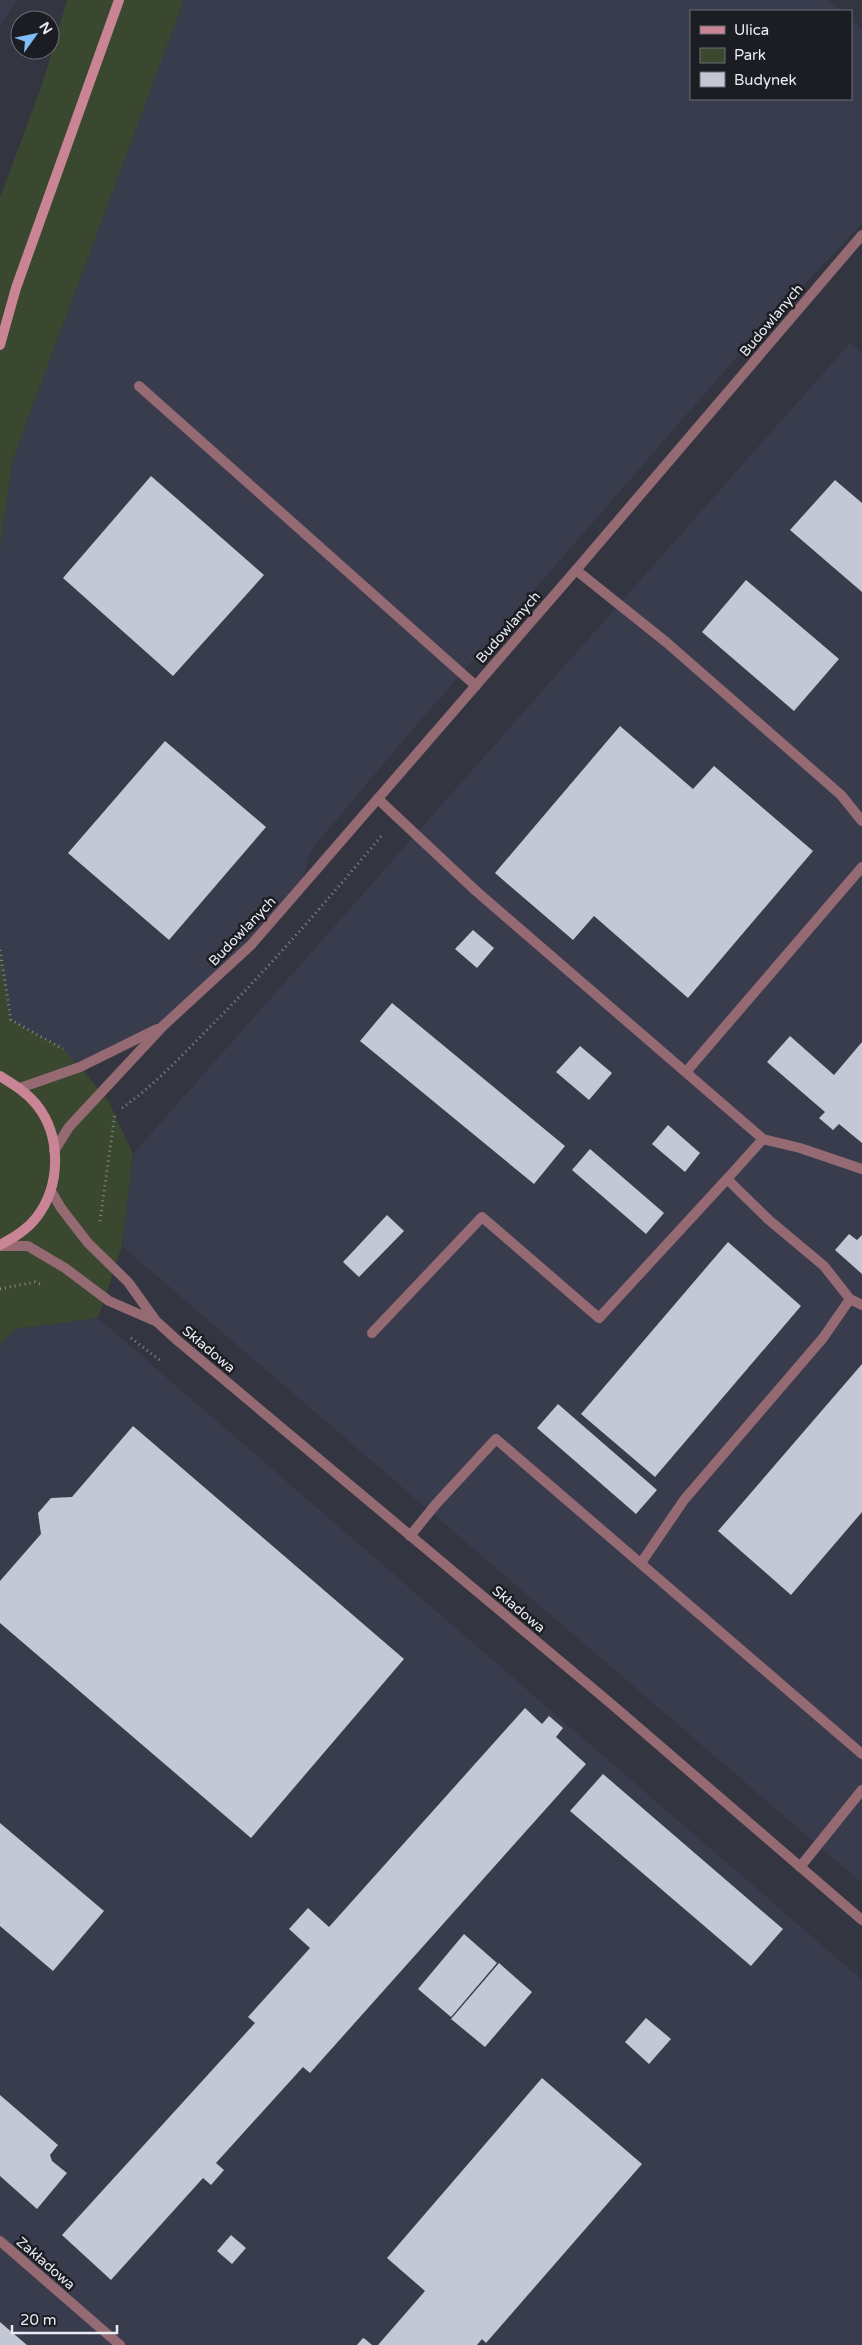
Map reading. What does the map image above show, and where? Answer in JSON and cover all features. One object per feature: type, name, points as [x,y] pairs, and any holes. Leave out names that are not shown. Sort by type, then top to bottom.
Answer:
[{"type":"main road","points":[[0,345],[16,288],[119,0]]},
{"type":"main road","points":[[0,1076],[20,1088],[37,1104],[51,1131],[56,1161],[51,1191],[36,1218],[19,1234],[0,1246]]},
{"type":"street","name":"Budowlanych","points":[[54,1151],[69,1127],[163,1026],[251,945],[576,570],[862,235]]},
{"type":"street","points":[[139,386],[476,686]]},
{"type":"street","points":[[576,570],[666,642],[841,795],[862,821]]},
{"type":"street","points":[[378,799],[476,891],[763,1139],[800,1148],[862,1169]]},
{"type":"street","points":[[686,1072],[862,867]]},
{"type":"street","name":"Budowlanych","points":[[20,1088],[80,1067],[163,1026]]},
{"type":"street","points":[[372,1333],[482,1217],[599,1318],[763,1139]]},
{"type":"street","points":[[727,1179],[769,1220],[824,1266],[850,1299],[862,1305]]},
{"type":"street","name":"Składowa","points":[[51,1191],[61,1208],[88,1243],[128,1282],[156,1321],[609,1702],[862,1920]]},
{"type":"street","name":"Składowa","points":[[0,1246],[28,1246],[65,1268],[109,1301],[156,1321]]},
{"type":"street","points":[[641,1563],[684,1500],[823,1338],[850,1299]]},
{"type":"street","points":[[410,1536],[436,1504],[496,1439],[862,1754]]},
{"type":"street","points":[[800,1867],[862,1790]]},
{"type":"street","name":"Zakładowa","points":[[0,2242],[120,2345]]},
{"type":"path","points":[[0,950],[11,1020],[61,1047],[67,1054]]},
{"type":"path","points":[[99,1231],[115,1112],[131,1101],[176,1061],[256,980]]},
{"type":"shaded area","points":[[0,0],[17,0],[10,10],[0,26]]},
{"type":"shaded area","points":[[184,0],[828,0],[840,10],[690,10],[690,100],[852,100],[852,21],[862,30],[862,223],[741,352],[413,729],[311,850],[300,888],[251,945],[163,1026],[80,1067],[11,1020],[0,950],[0,546],[13,459]]},
{"type":"shaded area","points":[[850,343],[862,353],[862,1883],[122,1246],[133,1154]]},
{"type":"shaded area","points":[[98,1318],[862,1980],[862,2345],[0,2345],[0,1345],[15,1329]]},
{"type":"green space","points":[[67,0],[184,0],[13,459],[0,546],[0,198],[49,60],[60,60],[60,24]]},
{"type":"green space","points":[[0,950],[11,1020],[61,1047],[80,1067],[109,1102],[133,1154],[122,1246],[98,1318],[15,1329],[0,1345]]},
{"type":"building","points":[[151,476],[264,575],[173,676],[63,578]]},
{"type":"building","points":[[835,480],[862,503],[862,592],[790,530]]},
{"type":"building","points":[[746,580],[839,659],[794,711],[702,632]]},
{"type":"building","points":[[620,726],[693,789],[714,766],[813,851],[688,998],[594,916],[573,940],[495,873]]},
{"type":"building","points":[[165,741],[266,827],[169,940],[68,853]]},
{"type":"building","points":[[473,930],[494,948],[477,968],[455,949]]},
{"type":"building","points":[[392,1003],[565,1146],[534,1184],[360,1041]]},
{"type":"building","points":[[790,1036],[834,1075],[862,1042],[862,1143],[839,1124],[833,1130],[819,1118],[825,1112],[767,1062]]},
{"type":"building","points":[[580,1046],[612,1073],[589,1100],[556,1072]]},
{"type":"building","points":[[668,1125],[700,1153],[685,1172],[652,1144]]},
{"type":"building","points":[[590,1149],[664,1213],[646,1234],[572,1170]]},
{"type":"building","points":[[387,1215],[404,1231],[359,1277],[343,1262]]},
{"type":"building","points":[[849,1234],[857,1240],[862,1235],[862,1274],[835,1250]]},
{"type":"building","points":[[728,1242],[801,1306],[655,1477],[581,1414]]},
{"type":"building","points":[[862,1364],[862,1512],[791,1595],[718,1531]]},
{"type":"building","points":[[558,1404],[657,1490],[636,1514],[537,1428]]},
{"type":"building","points":[[133,1426],[404,1659],[251,1838],[0,1623],[0,1581],[41,1534],[38,1513],[51,1498],[72,1497]]},
{"type":"building","points":[[525,1708],[542,1724],[549,1716],[563,1728],[556,1737],[586,1764],[310,2073],[303,2067],[216,2163],[224,2170],[211,2185],[203,2178],[111,2280],[62,2235],[255,2023],[248,2017],[310,1948],[289,1929],[308,1908],[329,1927]]},
{"type":"building","points":[[603,1774],[783,1929],[751,1966],[570,1811]]},
{"type":"building","points":[[0,1823],[104,1911],[53,1971],[0,1926]]},
{"type":"building","points":[[464,1934],[497,1963],[451,2017],[418,1989]]},
{"type":"building","points":[[499,1963],[532,1992],[485,2047],[451,2019]]},
{"type":"building","points":[[646,2018],[671,2039],[649,2064],[625,2042]]},
{"type":"building","points":[[542,2078],[642,2164],[486,2343],[482,2339],[477,2345],[378,2345],[425,2291],[387,2258]]},
{"type":"building","points":[[0,2095],[58,2145],[50,2155],[52,2161],[67,2173],[37,2209],[0,2176]]},
{"type":"building","points":[[231,2235],[246,2248],[232,2264],[217,2251]]},
{"type":"building","points":[[0,2322],[14,2334],[27,2345],[0,2345]]},
{"type":"building","points":[[363,2338],[365,2339],[372,2345],[357,2345]]}]
